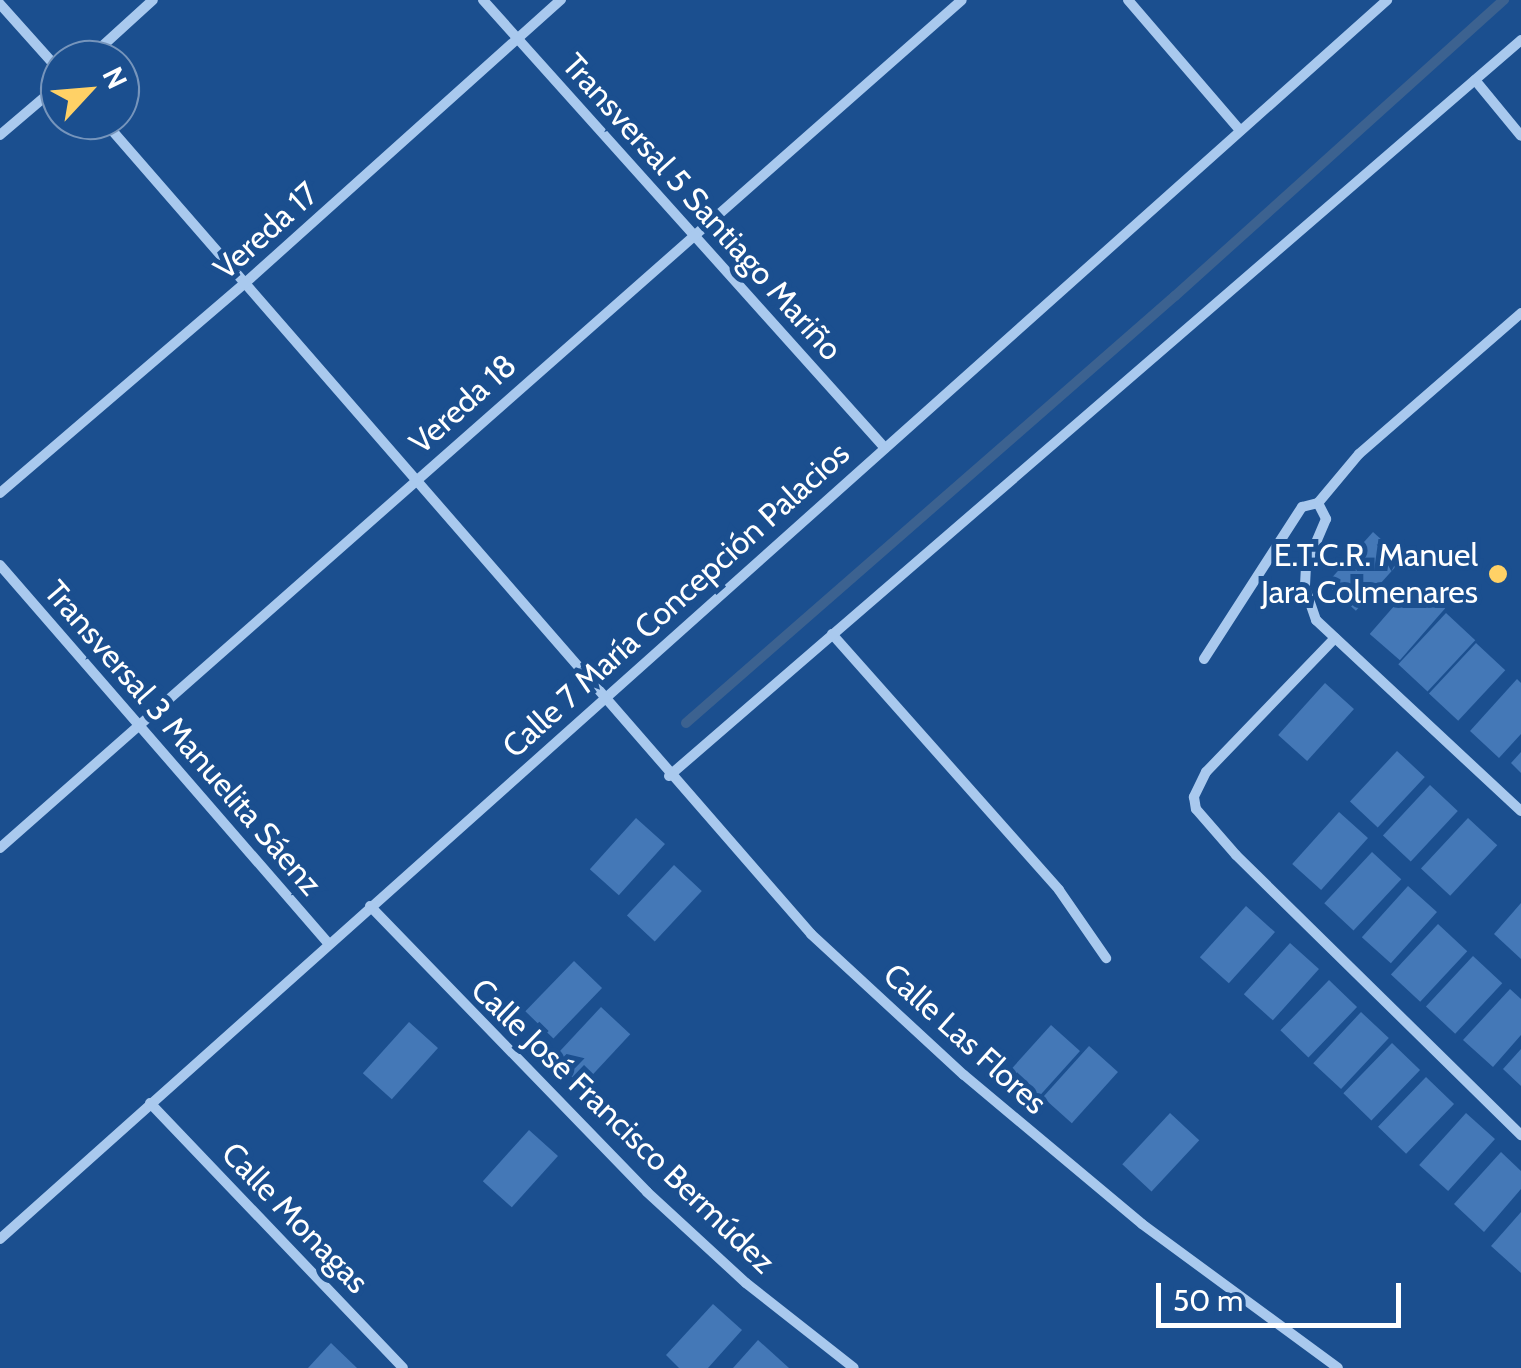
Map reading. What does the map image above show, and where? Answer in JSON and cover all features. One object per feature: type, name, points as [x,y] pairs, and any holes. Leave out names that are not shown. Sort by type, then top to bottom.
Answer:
[{"type":"street","points":[[109,40],[153,0]]},
{"type":"street","name":"Transversal 5 Santiago Mariño","points":[[483,0],[885,448]]},
{"type":"street","name":"Vereda 17","points":[[0,493],[244,284],[562,0]]},
{"type":"street","name":"Vereda 18","points":[[0,848],[692,234],[962,0]]},
{"type":"street","points":[[1128,0],[1240,130]]},
{"type":"street","name":"Calle 7 María Concepción Palacios","points":[[0,1239],[1386,0]]},
{"type":"street","points":[[0,4],[40,49]]},
{"type":"street","points":[[669,776],[1521,40]]},
{"type":"street","points":[[1476,80],[1521,136]]},
{"type":"street","points":[[0,136],[40,101]]},
{"type":"street","name":"Calle Las Flores","points":[[119,140],[669,776],[811,934],[964,1074],[1142,1224],[1338,1368]]},
{"type":"street","points":[[1204,660],[1302,506],[1318,503],[1359,454],[1521,313]]},
{"type":"street","points":[[1318,503],[1326,519],[1306,566],[1305,588],[1316,620],[1521,810]]},
{"type":"street","name":"Transversal 3 Manuelita Sáenz","points":[[0,565],[328,943]]},
{"type":"street","points":[[832,634],[1059,890],[1106,958]]},
{"type":"street","points":[[1335,638],[1206,772],[1194,797],[1196,809],[1236,856],[1521,1135]]},
{"type":"street","name":"Calle José Francisco Bermúdez","points":[[370,906],[646,1192],[746,1283],[854,1368]]},
{"type":"street","name":"Calle Monagas","points":[[150,1103],[403,1368]]},
{"type":"building","points":[[1373,532],[1403,559],[1356,611],[1326,584]]},
{"type":"building","points":[[1415,582],[1445,608],[1400,660],[1370,634]]},
{"type":"building","points":[[1446,613],[1475,640],[1428,691],[1398,664]]},
{"type":"building","points":[[1476,643],[1505,670],[1458,721],[1429,693]]},
{"type":"building","points":[[1517,679],[1521,683],[1521,734],[1499,758],[1470,731]]},
{"type":"building","points":[[1325,683],[1354,709],[1307,761],[1278,735]]},
{"type":"building","points":[[1397,751],[1425,777],[1378,827],[1350,801]]},
{"type":"building","points":[[1521,752],[1521,773],[1511,763]]},
{"type":"building","points":[[1430,785],[1458,811],[1411,861],[1383,835]]},
{"type":"building","points":[[1339,812],[1368,838],[1321,890],[1292,864]]},
{"type":"building","points":[[636,818],[665,844],[619,895],[590,869]]},
{"type":"building","points":[[1468,818],[1497,845],[1450,896],[1421,868]]},
{"type":"building","points":[[1372,852],[1401,879],[1354,930],[1324,903]]},
{"type":"building","points":[[674,865],[702,891],[655,941],[627,915]]},
{"type":"building","points":[[1408,886],[1437,912],[1391,963],[1362,937]]},
{"type":"building","points":[[1521,903],[1521,959],[1494,934]]},
{"type":"building","points":[[1246,906],[1275,932],[1229,983],[1200,957]]},
{"type":"building","points":[[1438,924],[1467,951],[1420,1002],[1391,974]]},
{"type":"building","points":[[1290,943],[1319,969],[1273,1020],[1244,994]]},
{"type":"building","points":[[1473,956],[1502,983],[1455,1034],[1426,1006]]},
{"type":"building","points":[[574,961],[602,988],[553,1038],[525,1011]]},
{"type":"building","points":[[1329,980],[1357,1007],[1308,1057],[1280,1030]]},
{"type":"building","points":[[1510,989],[1521,999],[1521,1035],[1493,1067],[1463,1040]]},
{"type":"building","points":[[601,1007],[630,1034],[582,1086],[553,1059]]},
{"type":"building","points":[[1361,1012],[1389,1038],[1341,1089],[1313,1063]]},
{"type":"building","points":[[409,1022],[438,1048],[392,1099],[363,1073]]},
{"type":"building","points":[[1051,1025],[1080,1051],[1034,1102],[1005,1076]]},
{"type":"building","points":[[1392,1043],[1420,1070],[1371,1120],[1343,1093]]},
{"type":"building","points":[[1089,1046],[1118,1072],[1072,1123],[1043,1097]]},
{"type":"building","points":[[1521,1049],[1521,1086],[1503,1069]]},
{"type":"building","points":[[1426,1077],[1454,1104],[1406,1154],[1378,1127]]},
{"type":"building","points":[[1170,1113],[1199,1140],[1152,1191],[1122,1164]]},
{"type":"building","points":[[1466,1113],[1495,1139],[1448,1191],[1419,1165]]},
{"type":"building","points":[[529,1130],[558,1156],[512,1207],[483,1181]]},
{"type":"building","points":[[1501,1152],[1521,1171],[1521,1189],[1484,1232],[1454,1204]]},
{"type":"building","points":[[1521,1212],[1521,1273],[1491,1246]]},
{"type":"building","points":[[713,1304],[742,1330],[708,1368],[679,1368],[666,1355]]},
{"type":"building","points":[[758,1340],[789,1368],[733,1368]]},
{"type":"building","points":[[331,1343],[357,1368],[308,1368]]},
{"type":"waterway","points":[[686,723],[1175,296],[1504,0]]},
{"type":"place","name":"E.T.C.R. Manuel Jara Colmenares","points":[[1498,574]]}]
